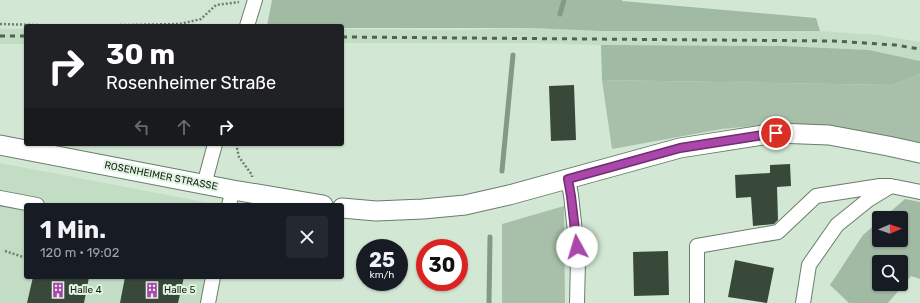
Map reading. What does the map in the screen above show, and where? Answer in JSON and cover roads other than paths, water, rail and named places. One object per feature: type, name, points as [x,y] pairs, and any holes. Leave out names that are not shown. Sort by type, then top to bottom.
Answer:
[{"type":"main road","points":[[344,208],[376,211],[465,205],[568,179],[680,148],[776,133],[829,135],[920,153]]},
{"type":"main road","name":"ROSENHEIMER STRASSE","points":[[0,145],[204,185],[237,196],[304,203]]},
{"type":"street","points":[[248,24],[254,3]]},
{"type":"street","points":[[204,185],[214,146]]},
{"type":"street","points":[[568,179],[578,260],[577,303]]},
{"type":"street","points":[[697,303],[697,246],[778,232],[816,196],[880,186],[891,186],[920,192]]},
{"type":"street","points":[[803,303],[809,265],[837,225],[868,200],[891,186]]},
{"type":"street","points":[[0,198],[26,203]]},
{"type":"street","points":[[208,303],[213,279]]},
{"type":"waterway","points":[[560,14],[564,0]]},
{"type":"waterway","points":[[502,171],[513,55]]},
{"type":"waterway","points":[[489,303],[490,237]]},
{"type":"railway","points":[[0,36],[24,36]]},
{"type":"railway","points":[[344,37],[834,41],[895,45],[920,49]]},
{"type":"place","name":"Halle 4","points":[[58,290]]},
{"type":"place","name":"Halle 5","points":[[152,290]]}]
